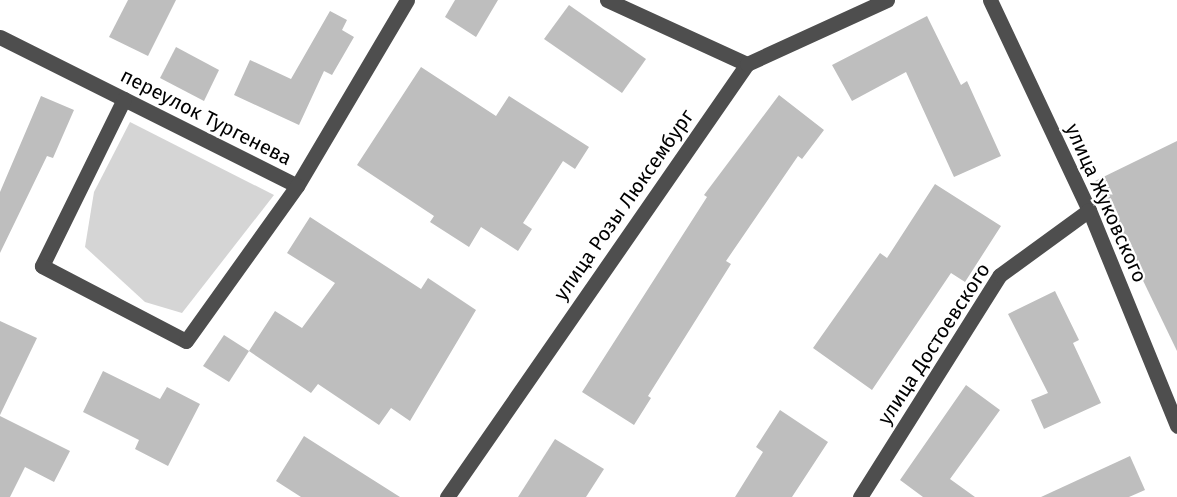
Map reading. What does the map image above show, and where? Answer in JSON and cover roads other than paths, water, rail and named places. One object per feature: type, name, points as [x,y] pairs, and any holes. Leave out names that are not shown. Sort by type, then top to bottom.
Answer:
[{"type":"street","name":"переулок Тургенева","points":[[0,37],[297,186],[407,0]]},
{"type":"street","points":[[607,0],[747,64],[887,0]]},
{"type":"street","name":"улица Жуковского","points":[[990,0],[1089,210],[1172,399],[1177,426]]},
{"type":"street","name":"улица Розы Люксембург","points":[[447,497],[747,64]]},
{"type":"street","points":[[124,99],[42,266],[186,341],[297,186]]},
{"type":"street","name":"улица Достоевского","points":[[860,497],[1000,275],[1089,210]]}]
